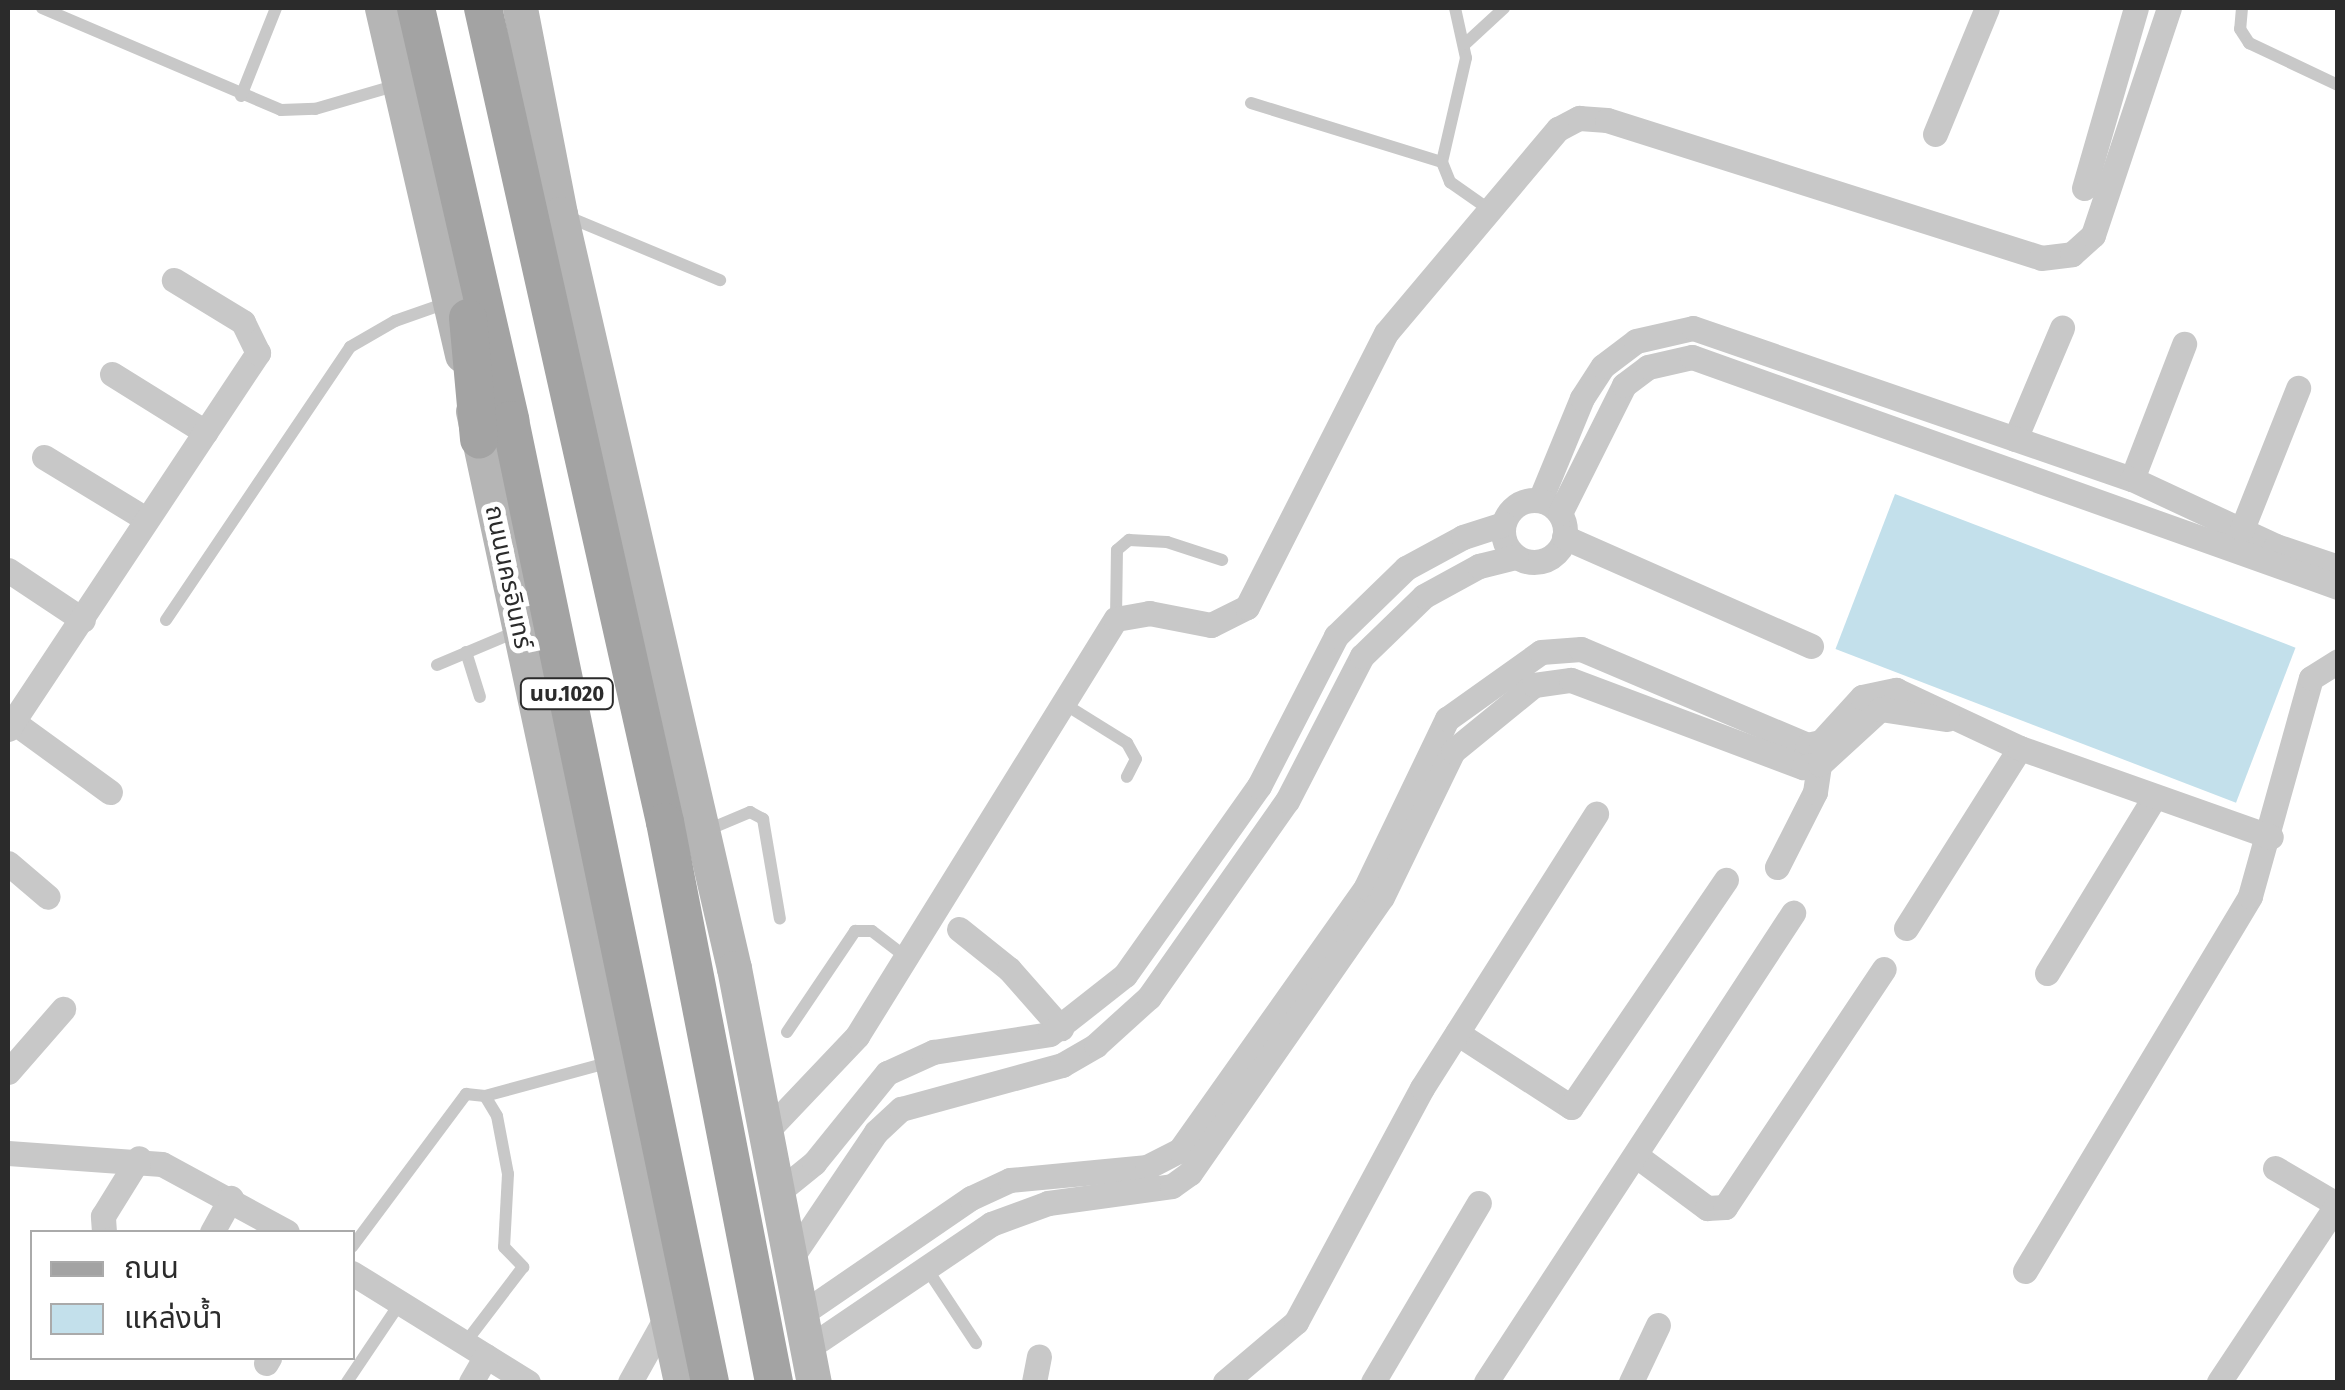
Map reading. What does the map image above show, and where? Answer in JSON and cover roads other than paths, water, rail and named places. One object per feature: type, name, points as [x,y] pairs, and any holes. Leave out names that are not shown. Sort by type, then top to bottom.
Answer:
[{"type":"main road","name":"ถนนนครอินทร์","points":[[382,8],[451,302],[478,440],[617,1060],[681,1382]]},
{"type":"main road","name":"ถนนนครอินทร์","points":[[416,8],[710,1382]]},
{"type":"main road","name":"นบ.1020","points":[[483,8],[665,822],[774,1382]]},
{"type":"main road","points":[[520,8],[560,214],[703,832],[807,1348]]},
{"type":"main road","points":[[454,172],[478,440]]},
{"type":"street","points":[[1935,134],[1987,8]]},
{"type":"street","points":[[2084,188],[2136,8]]},
{"type":"street","points":[[765,1133],[857,1036],[1116,619],[1150,613],[1211,625],[1247,607],[1386,332],[1558,129],[1579,118],[1606,120],[2042,258],[2072,254],[2093,235],[2168,8]]},
{"type":"street","points":[[110,792],[9,723],[84,620],[146,519],[258,353],[257,342],[243,322],[174,280]]},
{"type":"street","points":[[791,1258],[861,1156],[901,1109],[1062,1065],[1096,1045],[1172,970],[1287,802],[1362,656],[1424,596],[1479,566],[1516,557],[1551,557],[1554,517],[1582,398],[1603,366],[1636,340],[1694,328],[2132,479],[2338,567]]},
{"type":"street","points":[[2015,439],[2062,328]]},
{"type":"street","points":[[2132,479],[2184,344]]},
{"type":"street","points":[[1554,517],[1607,411],[1648,367],[1692,357],[1902,428],[2338,587]]},
{"type":"street","points":[[112,374],[205,432]]},
{"type":"street","points":[[2242,529],[2298,388]]},
{"type":"street","points":[[1902,428],[1911,402]]},
{"type":"street","points":[[44,457],[146,519]]},
{"type":"street","points":[[778,1193],[838,1132],[865,1093],[911,1060],[960,1046],[997,1045],[1061,1028],[1146,950],[1259,786],[1336,636],[1406,568],[1503,524],[1516,504],[1554,517],[1811,646]]},
{"type":"street","points":[[1503,524],[1516,557]]},
{"type":"street","points":[[8,570],[84,620]]},
{"type":"street","points":[[1336,636],[1362,656]]},
{"type":"street","points":[[807,1348],[991,1224],[1048,1203],[1172,1186],[1405,833],[1447,719],[1541,652],[1581,649],[1636,688],[1821,753]]},
{"type":"street","points":[[2025,1271],[2250,896],[2271,837],[2311,678],[2338,661]]},
{"type":"street","points":[[1777,866],[1815,792],[1821,753],[1862,697],[1876,690],[1924,700],[1947,719],[2020,748],[2271,837]]},
{"type":"street","points":[[1906,928],[2020,748]]},
{"type":"street","points":[[2047,973],[2154,798]]},
{"type":"street","points":[[1224,1382],[1296,1322],[1457,1032],[1596,814]]},
{"type":"street","points":[[8,863],[48,897]]},
{"type":"street","points":[[1457,1032],[1570,1107],[1726,880]]},
{"type":"street","points":[[1486,1382],[1638,1157],[1793,913]]},
{"type":"street","points":[[959,929],[1009,969],[1061,1028]]},
{"type":"street","points":[[1146,950],[1172,970]]},
{"type":"street","points":[[1638,1157],[1707,1208],[1725,1206],[1884,969]]},
{"type":"street","points":[[8,1072],[63,1009]]},
{"type":"street","points":[[997,1045],[1004,1082]]},
{"type":"street","points":[[807,1348],[948,1214],[1010,1180],[1169,1160],[1211,1128]]},
{"type":"street","points":[[838,1132],[861,1156]]},
{"type":"street","points":[[8,1153],[139,1158],[231,1198],[284,1230]]},
{"type":"street","points":[[104,1230],[103,1216],[139,1158]]},
{"type":"street","points":[[2220,1382],[2337,1204],[2275,1168]]},
{"type":"street","points":[[213,1230],[231,1198]]},
{"type":"street","points":[[1373,1382],[1479,1203]]},
{"type":"street","points":[[948,1214],[967,1241]]},
{"type":"street","points":[[355,1275],[528,1382]]},
{"type":"street","points":[[630,1382],[668,1314]]},
{"type":"street","points":[[1631,1382],[1658,1325]]},
{"type":"street","points":[[471,1382],[476,1350]]},
{"type":"street","points":[[1034,1382],[1039,1356]]},
{"type":"lane","points":[[42,8],[241,96],[298,112],[400,85]]},
{"type":"lane","points":[[241,96],[276,8]]},
{"type":"lane","points":[[1455,8],[1465,44],[1442,162],[1450,182],[1490,210]]},
{"type":"lane","points":[[1465,44],[1504,8]]},
{"type":"lane","points":[[2242,8],[2240,29],[2249,42],[2338,85]]},
{"type":"lane","points":[[1252,103],[1442,162]]},
{"type":"lane","points":[[560,214],[720,280]]},
{"type":"lane","points":[[166,620],[350,348],[395,321],[451,302]]},
{"type":"lane","points":[[1116,619],[1116,550],[1129,540],[1166,542],[1222,560]]},
{"type":"lane","points":[[438,665],[520,630]]},
{"type":"lane","points":[[466,652],[480,698]]},
{"type":"lane","points":[[1066,705],[1127,743],[1136,759],[1128,778]]},
{"type":"lane","points":[[703,832],[750,812],[763,819],[780,919]]},
{"type":"lane","points":[[787,1032],[855,931],[872,931],[906,958]]},
{"type":"lane","points":[[355,1244],[466,1094],[485,1096],[617,1060]]},
{"type":"lane","points":[[476,1350],[523,1267],[504,1247],[508,1174],[497,1116],[485,1096]]},
{"type":"lane","points":[[927,1269],[976,1343]]},
{"type":"lane","points":[[347,1382],[400,1303]]},
{"type":"water","points":[[1895,494],[2296,648],[2236,803],[1836,649]]}]
